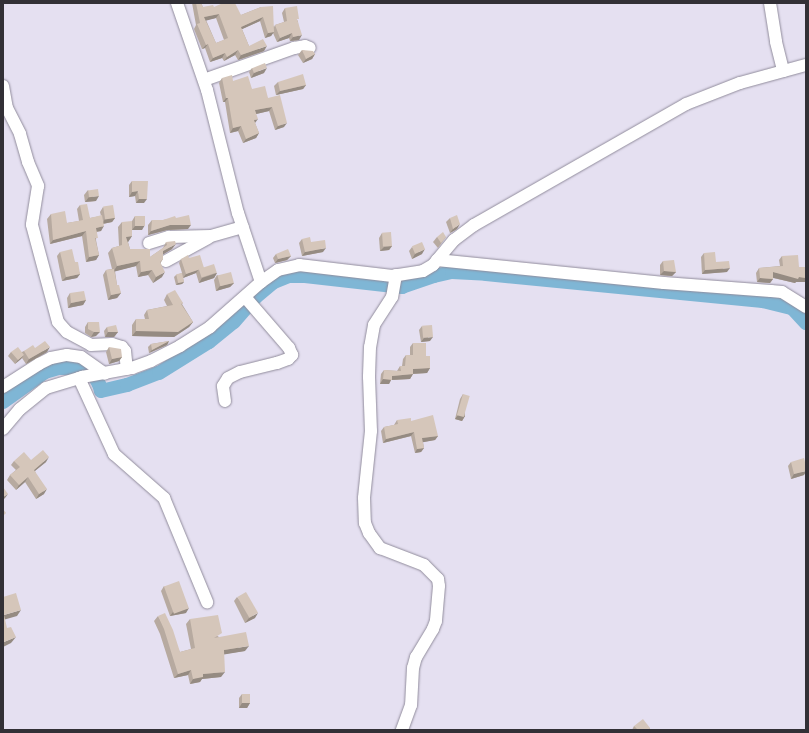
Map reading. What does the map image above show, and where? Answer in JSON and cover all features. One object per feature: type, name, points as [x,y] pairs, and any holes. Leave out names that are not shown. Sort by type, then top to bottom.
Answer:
[{"type":"street","points":[[177,3],[204,80],[243,227],[261,282]]},
{"type":"street","points":[[770,3],[776,42],[787,70]]},
{"type":"street","points":[[204,80],[294,48],[305,46],[310,48]]},
{"type":"street","points":[[3,429],[20,409],[35,395],[46,388],[84,377],[127,369],[151,361],[180,346],[248,301],[261,282],[278,270],[299,265],[374,274],[396,281],[422,271],[437,260],[454,240],[474,225],[686,104],[716,92],[806,65]]},
{"type":"street","points":[[3,86],[8,108],[20,134],[28,162],[38,186],[32,225],[58,322],[67,332],[91,345],[112,344],[122,348],[125,351],[127,369]]},
{"type":"street","points":[[166,261],[211,236],[243,227]]},
{"type":"street","points":[[149,243],[169,237],[211,236]]},
{"type":"street","points":[[437,260],[664,283],[782,292],[806,307]]},
{"type":"street","points":[[396,281],[392,297],[374,325],[370,347],[369,377],[371,431],[364,498],[365,523],[368,533],[380,548],[424,565],[438,579],[439,586],[436,621],[433,629],[416,656],[413,668],[411,705],[402,730]]},
{"type":"street","points":[[226,401],[223,386],[228,378],[240,372],[277,363],[288,359],[292,355],[289,348],[248,301]]},
{"type":"street","points":[[3,387],[51,358],[67,355],[81,357],[105,374]]},
{"type":"street","points":[[84,377],[114,454],[164,498],[207,602]]},
{"type":"building","points":[[196,3],[201,3],[203,7],[213,5],[214,7],[223,3],[235,3],[241,15],[261,7],[273,6],[274,32],[268,33],[263,17],[241,27],[249,46],[263,39],[267,46],[241,55],[238,50],[227,57],[225,53],[213,58],[208,44],[206,45],[197,24],[200,23]],"holes":[[[219,14],[228,38],[216,43],[204,17]]]},
{"type":"building","points":[[297,6],[299,19],[297,19],[302,35],[293,37],[292,33],[280,38],[275,25],[287,21],[285,8]]},
{"type":"building","points":[[302,50],[313,51],[315,54],[306,59]]},
{"type":"building","points":[[265,63],[267,68],[254,73],[252,68]]},
{"type":"building","points":[[303,74],[306,85],[280,91],[278,82]]},
{"type":"building","points":[[232,75],[233,81],[248,76],[252,89],[265,86],[268,98],[280,95],[287,123],[278,126],[272,107],[255,110],[258,119],[254,120],[259,133],[246,139],[241,126],[233,128],[228,98],[226,98],[222,78]]},
{"type":"building","points":[[132,181],[148,181],[147,199],[139,199],[138,191],[132,192]]},
{"type":"building","points":[[98,189],[99,196],[89,197],[88,190]]},
{"type":"building","points":[[87,204],[90,218],[102,215],[104,226],[96,228],[98,238],[95,238],[99,255],[89,257],[86,231],[53,240],[51,214],[65,211],[67,223],[83,220],[80,205]]},
{"type":"building","points":[[113,205],[115,218],[105,219],[103,207]]},
{"type":"building","points":[[189,215],[191,225],[170,225],[151,231],[152,220],[163,220],[175,216],[176,218]]},
{"type":"building","points":[[457,215],[460,224],[453,229],[450,218]]},
{"type":"building","points":[[135,216],[145,216],[145,226],[135,226]]},
{"type":"building","points":[[132,221],[132,236],[126,237],[130,249],[150,249],[150,257],[167,245],[166,242],[175,241],[176,244],[163,251],[163,259],[160,262],[165,272],[156,277],[152,270],[141,272],[140,261],[117,266],[112,248],[122,245],[122,222]]},
{"type":"building","points":[[391,232],[392,246],[383,247],[382,233]]},
{"type":"building","points":[[443,232],[446,237],[441,243],[437,237]]},
{"type":"building","points":[[310,237],[311,242],[325,240],[326,248],[305,252],[302,239]]},
{"type":"building","points":[[422,242],[425,249],[415,254],[412,246]]},
{"type":"building","points":[[72,249],[75,262],[78,262],[80,274],[66,277],[60,252]]},
{"type":"building","points":[[288,249],[291,256],[278,259],[276,254]]},
{"type":"building","points":[[715,252],[716,262],[729,261],[730,268],[705,270],[704,253]]},
{"type":"building","points":[[188,255],[189,258],[200,255],[204,268],[186,274],[181,259]]},
{"type":"building","points":[[798,255],[799,267],[806,267],[806,278],[799,277],[798,279],[773,272],[773,279],[760,278],[759,268],[783,266],[782,256]]},
{"type":"building","points":[[674,260],[676,272],[664,271],[663,261]]},
{"type":"building","points":[[214,264],[217,273],[202,278],[199,269]]},
{"type":"building","points":[[114,269],[117,285],[119,285],[121,293],[111,295],[106,270]]},
{"type":"building","points":[[231,272],[234,283],[220,286],[217,276]]},
{"type":"building","points":[[182,273],[184,282],[178,283],[176,274]]},
{"type":"building","points":[[175,290],[183,303],[181,304],[193,322],[178,332],[136,331],[136,319],[149,319],[147,310],[173,305],[167,294]]},
{"type":"building","points":[[84,291],[86,300],[71,303],[70,293]]},
{"type":"building","points":[[88,322],[99,322],[100,332],[94,332],[88,329]]},
{"type":"building","points":[[116,325],[118,332],[108,332],[107,327]]},
{"type":"building","points":[[432,325],[433,337],[423,338],[422,326]]},
{"type":"building","points":[[45,341],[50,347],[29,359],[24,351],[33,345],[35,348]]},
{"type":"building","points":[[169,341],[152,350],[151,344]]},
{"type":"building","points":[[413,343],[426,343],[426,356],[430,356],[430,368],[413,369],[413,374],[392,376],[392,380],[383,379],[384,370],[401,371],[400,366],[405,366],[406,355],[413,355]]},
{"type":"building","points":[[18,347],[24,355],[18,360],[11,352]]},
{"type":"building","points":[[109,347],[121,349],[122,357],[112,359]]},
{"type":"building","points":[[463,394],[470,396],[464,417],[457,415]]},
{"type":"building","points":[[433,415],[438,436],[422,438],[424,448],[417,449],[414,432],[386,439],[384,427],[398,424],[397,420],[411,418],[411,421]]},
{"type":"building","points":[[43,450],[49,457],[34,470],[47,489],[39,494],[28,477],[19,485],[10,475],[20,467],[14,461],[24,452],[31,460]]},
{"type":"building","points":[[804,458],[806,471],[794,474],[791,462]]},
{"type":"building","points":[[3,487],[8,494],[3,497]]},
{"type":"building","points":[[3,509],[6,513],[3,516]]},
{"type":"building","points":[[179,581],[189,608],[174,614],[164,586]]},
{"type":"building","points":[[246,592],[258,613],[249,618],[237,597]]},
{"type":"building","points":[[16,593],[21,610],[4,615],[7,628],[11,627],[16,637],[4,642],[3,597]]},
{"type":"building","points":[[165,613],[173,630],[180,652],[195,648],[190,619],[218,615],[222,633],[214,638],[246,632],[249,646],[224,650],[225,672],[203,674],[203,677],[193,679],[191,670],[178,674],[164,629],[158,616]]},
{"type":"building","points":[[242,694],[250,694],[250,703],[242,703]]},
{"type":"building","points":[[643,719],[650,728],[648,730],[638,730],[634,726]]},
{"type":"waterway","points":[[3,402],[45,372],[59,368],[90,368],[99,384],[101,391],[127,385],[159,373],[209,342],[234,322],[256,297],[274,282],[289,276],[305,276],[402,287],[434,276],[452,272],[486,274],[763,301],[792,308],[806,323]]}]
